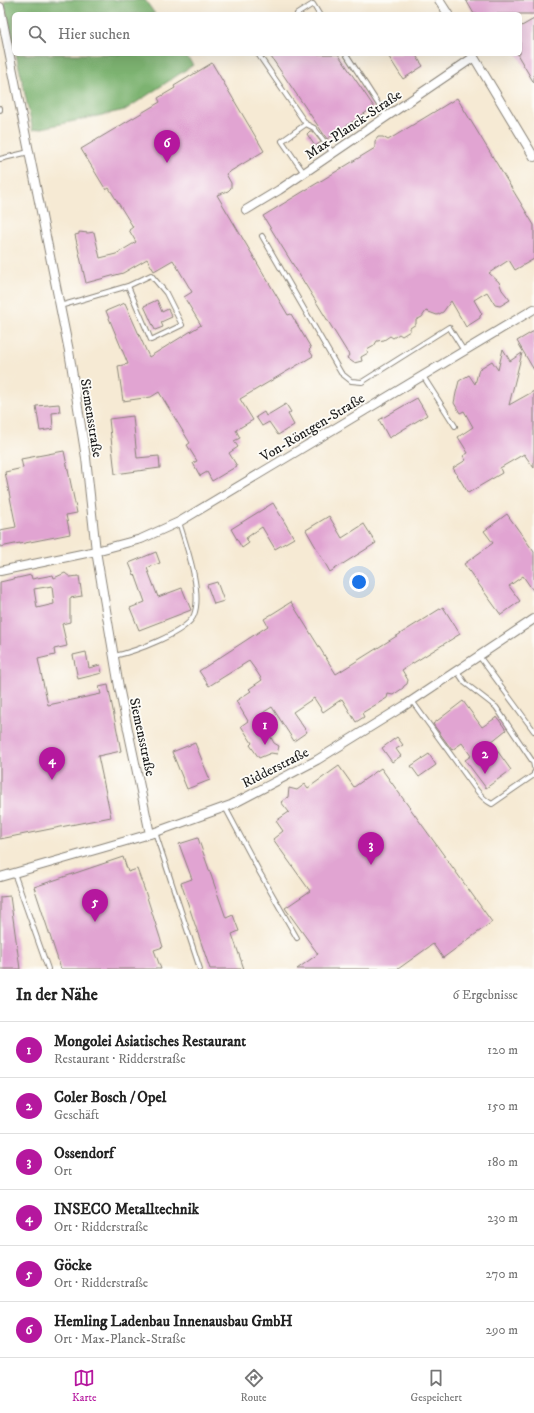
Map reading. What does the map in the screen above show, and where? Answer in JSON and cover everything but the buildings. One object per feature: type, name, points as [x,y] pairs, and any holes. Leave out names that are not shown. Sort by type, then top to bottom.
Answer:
[{"type":"street","points":[[439,0],[447,12]]},
{"type":"street","name":"Siemensstraße","points":[[0,7],[69,351],[86,458],[96,551],[119,687],[152,833]]},
{"type":"street","points":[[473,56],[534,157]]},
{"type":"street","name":"Max-Planck-Straße","points":[[246,210],[387,117],[473,56]]},
{"type":"street","name":"Von-Röntgen-Straße","points":[[0,571],[96,551],[141,539],[179,522],[534,309]]},
{"type":"street","name":"Ridderstraße","points":[[0,877],[152,833],[225,807],[317,760],[412,701],[534,619]]},
{"type":"lane","points":[[300,12],[312,4],[318,12]]},
{"type":"lane","points":[[259,56],[306,124],[314,128],[333,153]]},
{"type":"lane","points":[[347,56],[387,117]]},
{"type":"lane","points":[[304,173],[282,141],[306,124]]},
{"type":"lane","points":[[0,158],[29,152]]},
{"type":"lane","points":[[262,236],[341,373],[351,381],[362,382],[449,327],[464,351]]},
{"type":"lane","points":[[60,306],[128,286],[151,275],[166,293],[182,325],[151,340],[128,286]]},
{"type":"lane","points":[[423,376],[455,426]]},
{"type":"lane","points":[[114,656],[129,653],[167,637],[182,628],[193,616],[196,606],[194,579],[188,551],[179,522]]},
{"type":"lane","points":[[479,656],[534,731]]},
{"type":"lane","points":[[457,671],[465,683],[496,707],[534,767]]},
{"type":"lane","points":[[412,701],[474,788],[482,798],[492,804],[534,775],[534,773]]},
{"type":"lane","points":[[225,807],[297,938]]},
{"type":"lane","points":[[152,833],[200,969]]},
{"type":"lane","points":[[14,873],[48,969]]},
{"type":"green space","points":[[11,0],[145,0],[154,12],[12,12],[12,37],[4,2]]},
{"type":"green space","points":[[16,56],[186,56],[193,65],[125,110],[33,130]]},
{"type":"place","name":"Hemling Ladenbau Innenausbau GmbH","points":[[167,163]]},
{"type":"place","name":"Mongolei Asiatisches Restaurant","points":[[265,745]]},
{"type":"place","name":"Coler Bosch / Opel","points":[[485,774]]},
{"type":"place","name":"INSECO Metalltechnik","points":[[52,780]]},
{"type":"place","name":"Ossendorf","points":[[371,865]]},
{"type":"place","name":"Göcke","points":[[95,922]]}]
